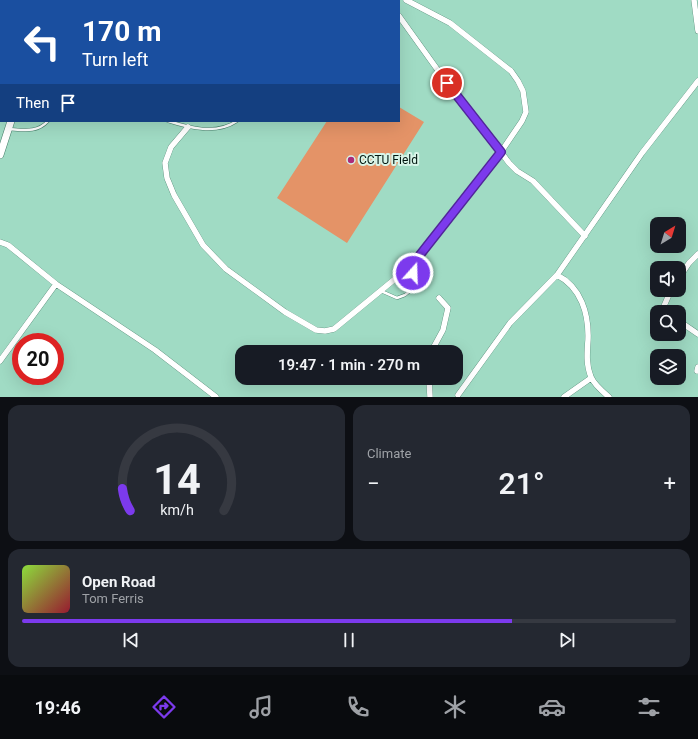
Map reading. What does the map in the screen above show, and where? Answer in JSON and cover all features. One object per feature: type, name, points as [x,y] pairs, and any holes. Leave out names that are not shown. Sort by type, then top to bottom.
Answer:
[{"type":"street","points":[[188,127],[171,147],[165,163],[167,178],[174,195],[203,245],[226,269],[285,312],[316,330],[325,331],[334,329],[412,265],[501,152],[522,121],[526,112],[523,91],[511,71],[450,23],[406,0]]},
{"type":"street","points":[[694,0],[698,31]]},
{"type":"street","points":[[400,17],[447,83],[517,171],[533,181],[585,236]]},
{"type":"street","points":[[459,396],[510,323],[557,275],[642,153],[698,81]]},
{"type":"street","points":[[0,155],[9,125]]},
{"type":"street","points":[[0,242],[8,245],[56,284],[155,350],[216,397]]},
{"type":"street","points":[[686,269],[698,254]]},
{"type":"street","points":[[557,275],[571,283],[581,298],[587,326],[586,357],[591,378],[609,397]]},
{"type":"street","points":[[0,361],[56,284]]},
{"type":"street","points":[[436,345],[443,330],[448,308],[439,298]]},
{"type":"street","points":[[686,326],[698,334]]},
{"type":"street","points":[[564,397],[591,378]]},
{"type":"street","points":[[429,385],[430,397]]},
{"type":"lane","points":[[9,125],[31,130],[38,129],[47,122]]},
{"type":"lane","points":[[171,122],[188,127],[210,130],[234,122]]},
{"type":"lane","points":[[381,291],[397,298],[410,291],[415,281],[412,265]]},
{"type":"shaded area","name":"CCTU Field","points":[[400,108],[424,122],[347,243],[277,198],[326,122],[400,122]]},
{"type":"place","name":"CCTU Field","points":[[351,160]]},
{"type":"route","points":[[413,273],[412,265],[501,152],[447,83]]}]
